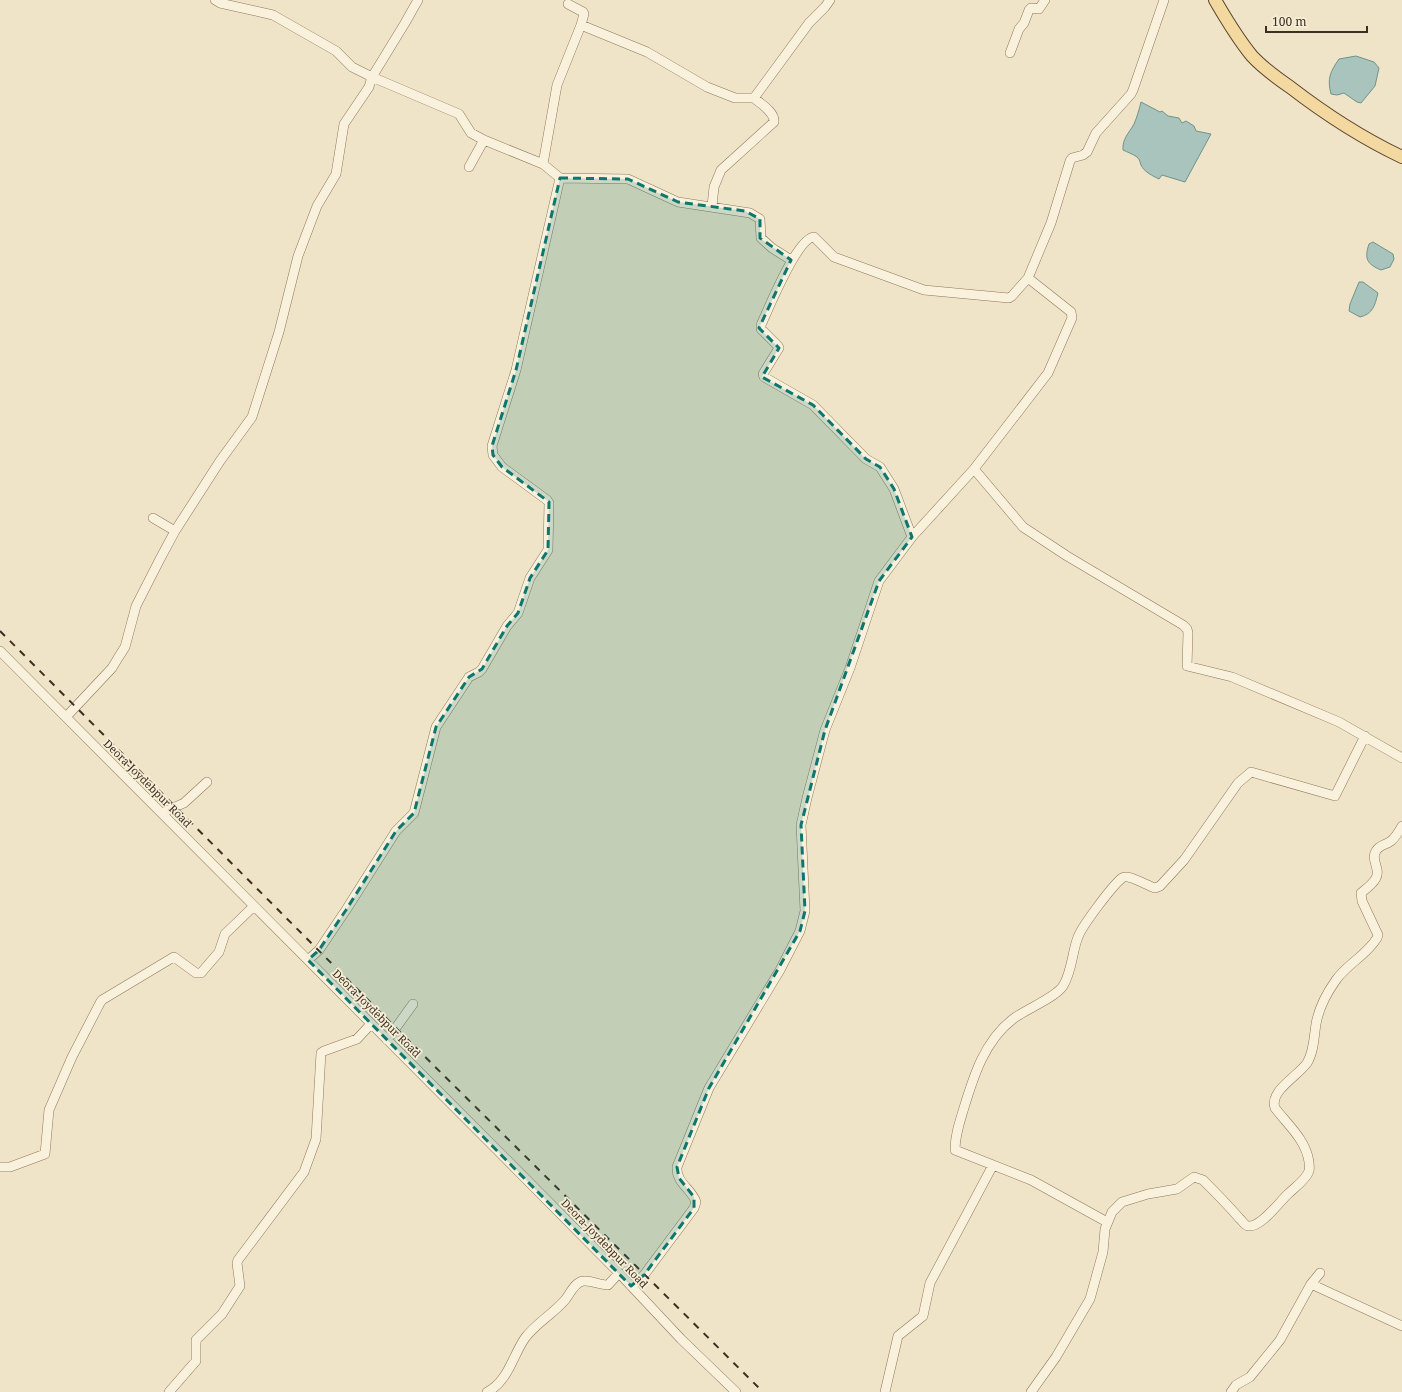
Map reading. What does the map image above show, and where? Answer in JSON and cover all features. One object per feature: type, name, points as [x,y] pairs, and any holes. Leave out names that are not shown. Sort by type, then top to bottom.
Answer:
[{"type":"main road","points":[[1215,0],[1240,40],[1253,57],[1268,70],[1322,112],[1402,157]]},
{"type":"street","points":[[215,0],[220,4],[273,15],[336,51],[352,67],[459,114],[470,132],[484,140],[543,164],[560,178],[628,179],[678,202],[745,211],[755,215],[760,219],[760,237],[772,248],[791,260]]},
{"type":"street","points":[[66,717],[112,668],[125,646],[136,606],[175,531],[220,461],[252,417],[279,332],[298,256],[317,206],[336,174],[344,124],[369,87],[372,77],[418,0]]},
{"type":"street","points":[[754,98],[809,23],[830,0]]},
{"type":"street","points":[[1010,53],[1019,29],[1024,23],[1028,10],[1031,8],[1039,8],[1045,0]]},
{"type":"street","points":[[912,537],[894,489],[880,467],[866,458],[813,405],[764,377],[763,374],[779,348],[761,330],[760,325],[791,260],[810,237],[814,237],[834,258],[924,290],[1009,298],[1012,296],[1028,278],[1051,223],[1070,161],[1072,158],[1083,155],[1087,152],[1096,133],[1131,94],[1164,0]]},
{"type":"street","points":[[543,164],[557,85],[581,26],[584,14],[568,4]]},
{"type":"street","points":[[581,26],[647,52],[707,87],[735,98],[754,98],[773,115],[774,122],[721,170],[714,187],[712,206]]},
{"type":"street","points":[[469,167],[484,140]]},
{"type":"street","points":[[308,960],[319,950],[396,831],[414,813],[436,727],[468,677],[482,669],[507,626],[518,613],[530,578],[548,550],[549,503],[502,467],[493,455],[492,446],[516,370],[560,178]]},
{"type":"street","points":[[631,1286],[644,1275],[694,1208],[696,1202],[694,1197],[676,1173],[677,1166],[709,1088],[780,970],[800,931],[805,911],[801,825],[806,798],[825,730],[850,668],[879,581],[912,537],[974,469],[1048,373],[1072,318],[1072,312],[1028,278]]},
{"type":"street","points":[[974,469],[1022,527],[1067,556],[1187,628],[1187,666],[1232,677],[1339,722],[1402,758]]},
{"type":"street","points":[[152,518],[175,531]]},
{"type":"street","name":"Deora-Joydebpur Road","points":[[0,651],[631,1286],[681,1339],[736,1392]]},
{"type":"street","points":[[1107,1222],[1031,1180],[955,1150],[955,1139],[972,1079],[987,1049],[1003,1028],[1013,1019],[1034,1005],[1055,994],[1062,987],[1066,980],[1079,935],[1107,894],[1122,878],[1126,877],[1155,888],[1160,886],[1184,860],[1238,783],[1251,772],[1335,796],[1365,736]]},
{"type":"street","points":[[162,813],[184,803],[207,782]]},
{"type":"street","points":[[1031,1392],[1056,1357],[1090,1298],[1103,1252],[1107,1222],[1112,1212],[1122,1202],[1148,1194],[1177,1189],[1194,1177],[1203,1180],[1245,1224],[1249,1226],[1273,1211],[1307,1175],[1309,1171],[1309,1162],[1304,1146],[1296,1133],[1275,1108],[1273,1103],[1279,1092],[1307,1062],[1312,1047],[1319,1011],[1325,997],[1337,978],[1377,938],[1378,935],[1361,897],[1361,893],[1377,877],[1374,856],[1375,852],[1378,848],[1391,841],[1402,826]]},
{"type":"street","points":[[0,1167],[10,1167],[45,1154],[49,1110],[72,1057],[102,1000],[174,957],[196,973],[201,973],[220,949],[225,934],[254,906]]},
{"type":"street","points":[[387,1040],[414,1004]]},
{"type":"street","points":[[169,1392],[196,1361],[196,1340],[222,1314],[240,1286],[237,1263],[238,1260],[304,1172],[316,1139],[321,1053],[357,1039],[371,1024]]},
{"type":"street","points":[[885,1392],[898,1336],[923,1316],[930,1283],[993,1165]]},
{"type":"street","points":[[487,1392],[491,1390],[506,1373],[525,1339],[532,1330],[564,1301],[578,1282],[584,1280],[601,1285],[608,1284],[618,1273]]},
{"type":"street","points":[[1231,1392],[1236,1385],[1250,1377],[1280,1340],[1311,1284],[1320,1273]]},
{"type":"street","points":[[1311,1284],[1402,1326]]},
{"type":"highlighted area","points":[[560,178],[628,179],[678,202],[745,211],[760,219],[760,238],[791,260],[759,328],[779,348],[762,377],[813,405],[866,459],[880,467],[894,489],[912,537],[879,581],[825,730],[801,825],[805,911],[800,931],[709,1088],[677,1167],[679,1178],[694,1197],[694,1208],[644,1275],[631,1286],[308,960],[319,950],[396,831],[414,813],[436,727],[469,677],[482,669],[507,626],[518,613],[530,578],[548,550],[549,502],[502,467],[493,455],[492,446],[516,370]]},
{"type":"water","points":[[1356,56],[1374,62],[1379,68],[1375,86],[1361,103],[1344,93],[1337,95],[1331,94],[1329,84],[1331,72],[1339,59]]},
{"type":"water","points":[[1141,102],[1160,112],[1162,111],[1168,116],[1179,118],[1182,123],[1186,121],[1194,126],[1196,131],[1211,134],[1185,182],[1162,175],[1159,179],[1154,177],[1144,170],[1137,157],[1123,150],[1125,139],[1134,124]]},
{"type":"water","points":[[1373,242],[1393,254],[1394,259],[1390,267],[1381,270],[1370,263],[1367,254],[1369,244]]},
{"type":"water","points":[[1359,282],[1363,282],[1378,293],[1371,311],[1360,317],[1349,311],[1350,304]]},
{"type":"railway","points":[[0,631],[396,1028],[763,1392]]}]
